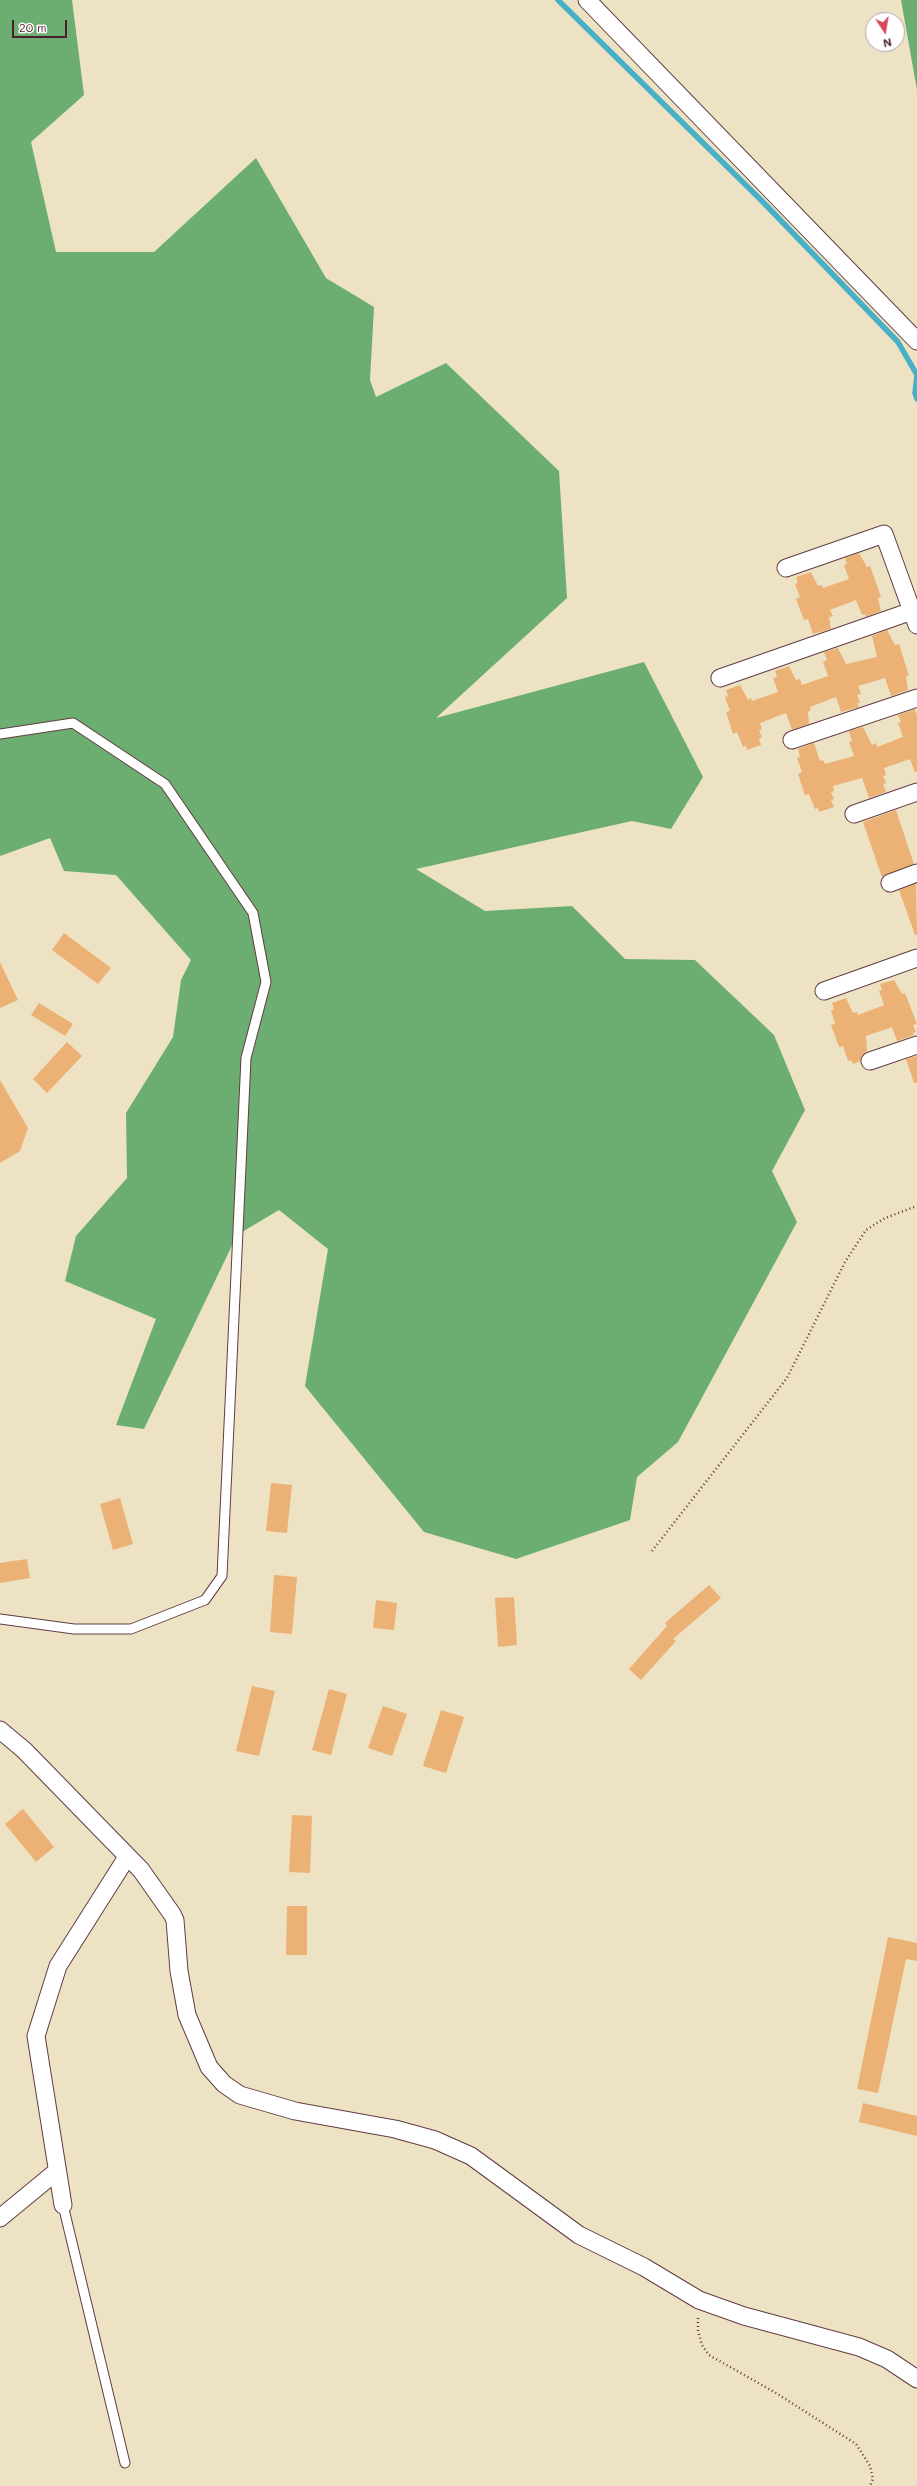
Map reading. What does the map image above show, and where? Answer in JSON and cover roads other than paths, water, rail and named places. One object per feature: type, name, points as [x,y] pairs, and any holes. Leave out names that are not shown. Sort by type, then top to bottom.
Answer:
[{"type":"street","points":[[587,0],[917,341]]},
{"type":"street","points":[[720,678],[914,618],[884,534],[786,568]]},
{"type":"street","points":[[792,740],[917,698]]},
{"type":"street","points":[[854,814],[917,792]]},
{"type":"street","points":[[890,883],[917,873]]},
{"type":"street","points":[[824,990],[917,958]]},
{"type":"street","points":[[870,1061],[917,1045]]},
{"type":"street","points":[[0,1730],[24,1750],[141,1870],[175,1920],[179,1971],[187,2015],[209,2067],[224,2084],[240,2095],[295,2111],[395,2129],[435,2140],[471,2156],[579,2235],[644,2267],[700,2300],[744,2316],[859,2347],[887,2359],[917,2379]]},
{"type":"street","points":[[63,2205],[36,2036],[58,1966],[127,1857]]},
{"type":"street","points":[[0,2218],[57,2171]]},
{"type":"lane","points":[[0,734],[73,723],[165,784],[253,914],[266,982],[246,1058],[222,1576],[205,1600],[131,1629],[74,1629],[0,1619]]},
{"type":"lane","points":[[63,2205],[124,2464]]},
{"type":"waterway","points":[[558,0],[761,200],[898,342],[917,375],[915,393],[917,399]]}]
